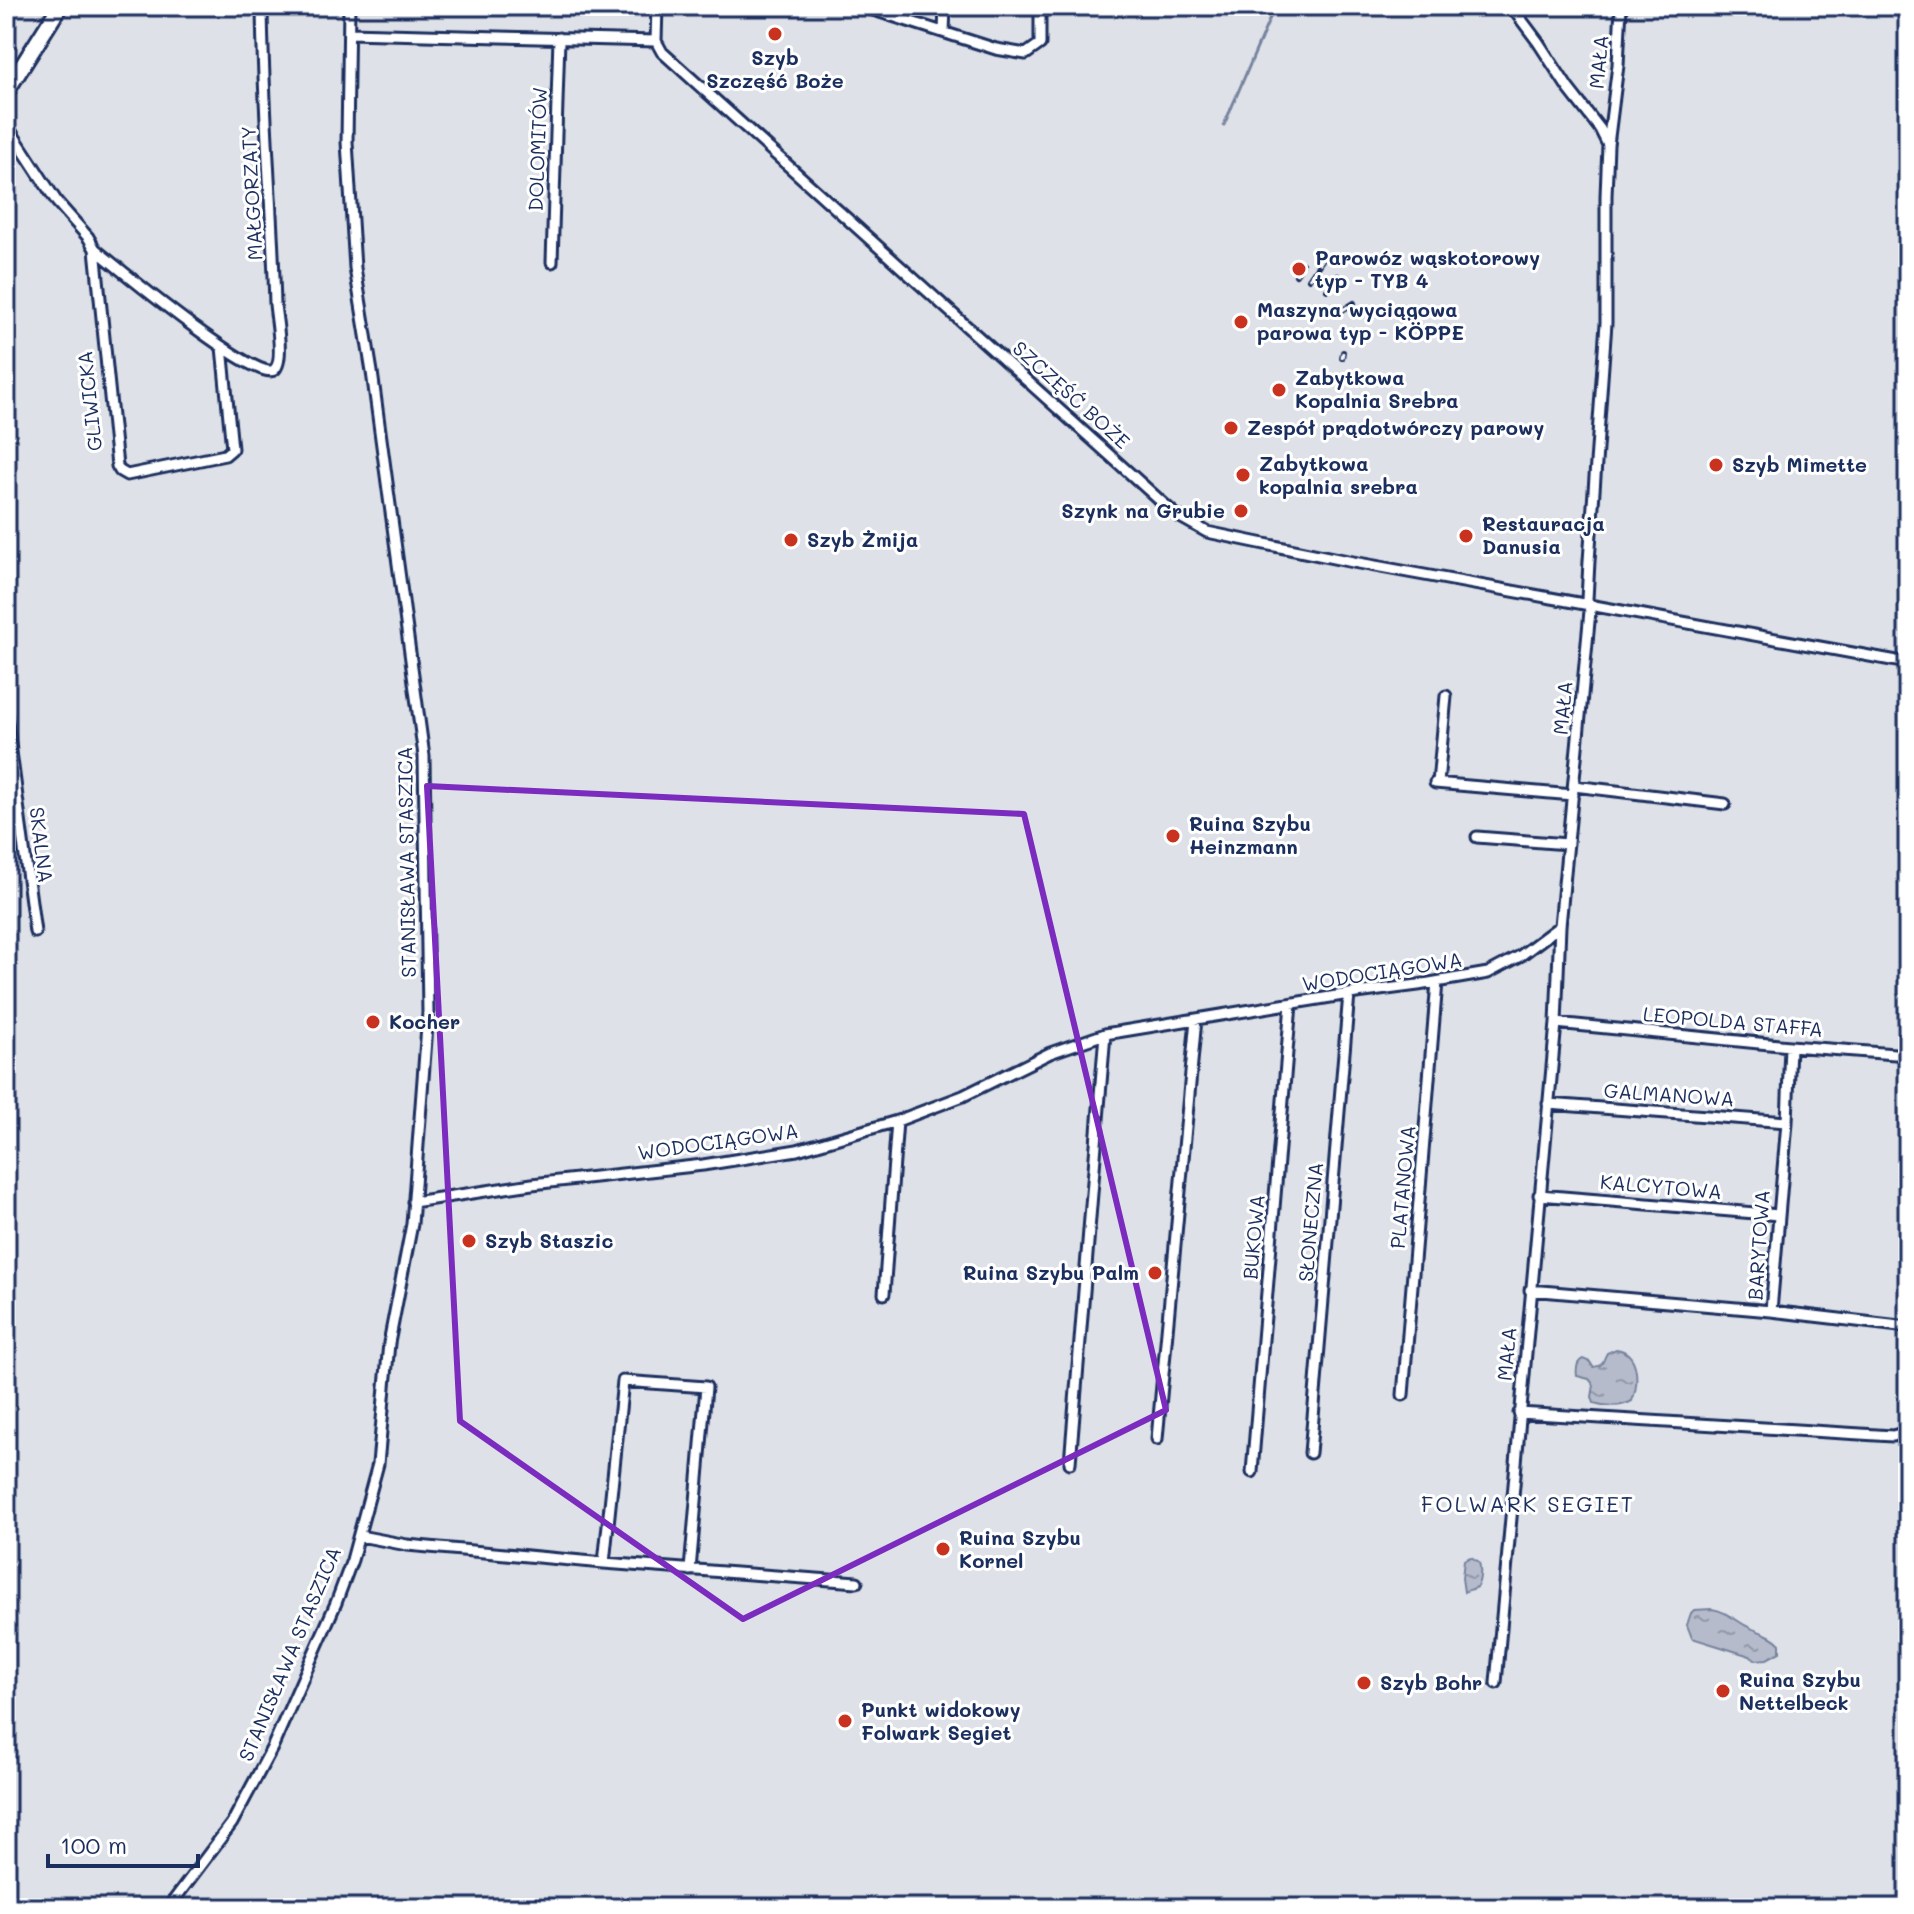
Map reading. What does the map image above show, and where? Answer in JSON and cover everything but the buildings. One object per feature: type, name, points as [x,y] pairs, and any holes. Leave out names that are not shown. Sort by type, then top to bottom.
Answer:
[{"type":"main road","points":[[6,92],[60,6]]},
{"type":"street","name":"MAŁGORZATY","points":[[222,347],[260,370],[268,372],[277,367],[280,353],[269,201],[262,6]]},
{"type":"street","name":"STANISŁAWA STASZICA","points":[[168,1908],[232,1823],[272,1748],[336,1603],[360,1536],[378,1464],[389,1343],[412,1224],[428,1013],[424,756],[377,401],[355,268],[347,142],[349,6]]},
{"type":"street","points":[[349,33],[656,41],[657,6]]},
{"type":"street","points":[[861,6],[996,49],[1026,54],[1040,44],[1040,6]]},
{"type":"street","points":[[944,32],[945,6]]},
{"type":"street","points":[[1511,6],[1600,129],[1608,145]]},
{"type":"street","name":"MAŁA","points":[[1496,1683],[1590,611],[1592,494],[1606,323],[1608,145],[1619,55],[1621,6]]},
{"type":"street","name":"DOLOMITÓW","points":[[552,262],[559,38]]},
{"type":"street","name":"SZCZĘŚĆ BOŻE","points":[[656,41],[662,52],[1175,514],[1207,532],[1588,605]]},
{"type":"street","points":[[6,124],[57,202],[95,249],[222,347]]},
{"type":"street","name":"GLIWICKA","points":[[95,249],[117,466],[120,471],[127,475],[225,455],[232,449],[222,347]]},
{"type":"street","points":[[1588,605],[1908,663]]},
{"type":"street","points":[[1446,696],[1436,783],[1725,804]]},
{"type":"street","name":"SKALNA","points":[[6,714],[35,932]]},
{"type":"street","points":[[1477,837],[1568,844]]},
{"type":"street","name":"WODOCIĄGOWA","points":[[413,1202],[794,1151],[897,1121],[963,1096],[1050,1053],[1105,1034],[1488,973],[1534,947],[1560,926]]},
{"type":"street","name":"PLATANOWA","points":[[1403,1395],[1437,982]]},
{"type":"street","name":"SŁONECZNA","points":[[1310,1453],[1349,994]]},
{"type":"street","name":"BUKOWA","points":[[1252,1472],[1291,1004]]},
{"type":"street","points":[[1157,1439],[1196,1019]]},
{"type":"street","name":"LEOPOLDA STAFFA","points":[[1556,1023],[1908,1055]]},
{"type":"street","points":[[1070,1463],[1105,1034]]},
{"type":"street","name":"BARYTOWA","points":[[1790,1046],[1787,1122],[1771,1311],[1908,1327]]},
{"type":"street","name":"GALMANOWA","points":[[1548,1104],[1787,1122]]},
{"type":"street","points":[[884,1294],[897,1121]]},
{"type":"street","name":"KALCYTOWA","points":[[1539,1195],[1779,1215]]},
{"type":"street","points":[[1530,1290],[1771,1311]]},
{"type":"street","points":[[604,1563],[623,1381],[706,1387],[690,1570]]},
{"type":"street","points":[[1519,1413],[1893,1436],[1906,1432],[1908,1410]]},
{"type":"street","points":[[360,1536],[407,1545],[857,1582]]},
{"type":"highlighted area","points":[[427,786],[1024,814],[1166,1410],[743,1619],[460,1421]]},
{"type":"shaded area","points":[[6,6],[1908,6],[1908,1908],[6,1908]]},
{"type":"water","points":[[1616,1349],[1630,1356],[1636,1369],[1632,1401],[1613,1406],[1594,1403],[1594,1385],[1589,1379],[1577,1376],[1578,1364],[1583,1359],[1593,1367],[1599,1366],[1607,1353]]},
{"type":"water","points":[[1471,1557],[1479,1562],[1479,1580],[1475,1588],[1464,1592],[1464,1560]]},
{"type":"water","points":[[1712,1609],[1772,1637],[1780,1644],[1780,1652],[1767,1659],[1755,1660],[1692,1638],[1687,1625],[1691,1613]]},
{"type":"waterway","points":[[1224,125],[1275,6]]},
{"type":"railway","points":[[1309,279],[1322,260]]},
{"type":"railway","points":[[1296,275],[1302,264]]},
{"type":"railway","points":[[1327,290],[1338,276]]},
{"type":"railway","points":[[1341,311],[1354,303]]},
{"type":"railway","points":[[1342,358],[1343,352]]},
{"type":"place","name":"Szyb Szczęść Boże","points":[[775,34]]},
{"type":"place","name":"Parowóz wąskotorowy typ - TYB 4","points":[[1299,269]]},
{"type":"place","name":"Maszyna wyciągowa parowa typ - KÖPPE","points":[[1241,322]]},
{"type":"place","name":"Zabytkowa Kopalnia Srebra","points":[[1279,390]]},
{"type":"place","name":"Zespół prądotwórczy parowy","points":[[1231,428]]},
{"type":"place","name":"Szyb Mimette","points":[[1716,465]]},
{"type":"place","name":"Zabytkowa kopalnia srebra","points":[[1243,475]]},
{"type":"place","name":"Szynk na Grubie","points":[[1241,511]]},
{"type":"place","name":"Restauracja Danusia","points":[[1466,536]]},
{"type":"place","name":"Szyb Żmija","points":[[791,540]]},
{"type":"place","name":"Ruina Szybu Heinzmann","points":[[1173,836]]},
{"type":"place","name":"Kocher","points":[[373,1022]]},
{"type":"place","name":"Szyb Staszic","points":[[469,1241]]},
{"type":"place","name":"Ruina Szybu Palm","points":[[1155,1273]]},
{"type":"place","name":"Ruina Szybu Kornel","points":[[943,1549]]},
{"type":"place","name":"Szyb Bohr","points":[[1364,1683]]},
{"type":"place","name":"Ruina Szybu Nettelbeck","points":[[1723,1691]]},
{"type":"place","name":"Punkt widokowy Folwark Segiet","points":[[845,1721]]},
{"type":"district","name":"FOLWARK SEGIET","points":[[1528,1504]]}]
